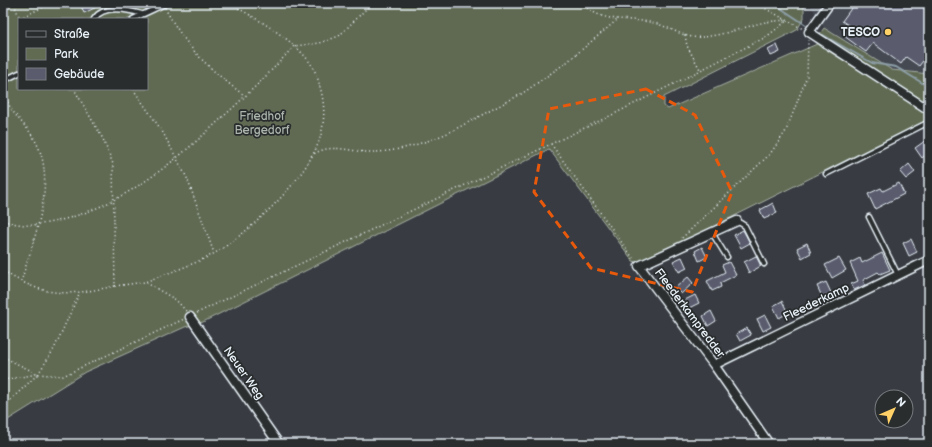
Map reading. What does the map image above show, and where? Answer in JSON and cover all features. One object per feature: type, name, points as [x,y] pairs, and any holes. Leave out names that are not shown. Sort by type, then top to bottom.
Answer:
[{"type":"street","points":[[830,3],[809,32],[929,110]]},
{"type":"street","name":"Fleederkampredder","points":[[737,221],[639,266],[714,365],[769,444]]},
{"type":"street","name":"Fleederkamp","points":[[714,365],[929,260]]},
{"type":"street","name":"Neuer Weg","points":[[190,316],[279,444]]},
{"type":"lane","points":[[135,18],[164,4]]},
{"type":"lane","points":[[95,18],[112,9],[128,10],[142,14]]},
{"type":"lane","points":[[3,81],[18,74]]},
{"type":"lane","points":[[826,174],[929,122]]},
{"type":"lane","points":[[869,217],[898,275]]},
{"type":"lane","points":[[737,221],[745,226],[764,264]]},
{"type":"lane","points":[[711,233],[727,257]]},
{"type":"path","points":[[3,9],[13,4],[20,18],[52,3]]},
{"type":"path","points":[[3,271],[21,282],[40,289],[61,293],[79,293],[145,282],[214,253],[242,234],[296,181],[319,139],[324,118],[324,99],[318,80],[308,60],[294,46],[265,25],[230,3]]},
{"type":"path","points":[[3,222],[38,224],[85,213],[115,200],[159,172],[194,144],[275,68],[294,46],[320,43],[339,36],[372,3]]},
{"type":"path","points":[[581,3],[588,10],[602,17],[616,20],[649,22],[693,37],[735,31],[759,23],[788,20]]},
{"type":"path","points":[[677,242],[770,154],[786,131],[807,76],[809,32],[755,3]]},
{"type":"path","points":[[164,4],[177,30],[197,56],[219,77],[245,96]]},
{"type":"path","points":[[310,157],[320,150],[331,148],[374,152],[390,150],[438,137],[450,132],[523,93],[567,62],[616,20]]},
{"type":"path","points":[[3,380],[38,374],[63,376],[552,144],[701,71],[766,37],[788,20]]},
{"type":"path","points":[[685,35],[687,46],[701,71]]},
{"type":"path","points":[[75,90],[103,139],[113,164],[115,200],[115,286]]},
{"type":"path","points":[[135,90],[162,131],[187,178],[214,253]]},
{"type":"path","points":[[3,91],[13,112],[34,137],[42,159],[45,188],[38,224],[21,282]]},
{"type":"path","points":[[552,144],[639,266]]},
{"type":"path","points":[[145,282],[176,300],[190,316]]},
{"type":"path","points":[[3,407],[38,374],[54,349],[79,293]]},
{"type":"path","points":[[3,357],[38,374]]},
{"type":"highlighted area","points":[[646,89],[695,115],[732,192],[692,292],[591,268],[534,192],[549,109]]},
{"type":"shaded area","name":"TESCO","points":[[809,3],[929,3],[929,74],[892,70],[824,28]]},
{"type":"green space","name":"Friedhof Bergedorf","points":[[3,3],[801,3],[804,5],[804,18],[797,30],[664,97],[664,106],[668,109],[817,44],[929,113],[929,119],[640,263],[633,261],[549,149],[203,322],[185,327],[85,372],[3,423]]},
{"type":"green space","points":[[824,28],[892,70],[929,74],[929,104],[819,35]]},
{"type":"building","points":[[80,3],[105,3],[84,13]]},
{"type":"building","name":"TESCO","points":[[855,3],[929,3],[929,53],[919,66],[906,57],[901,64],[873,43],[866,52],[844,36],[851,27],[842,21]]},
{"type":"building","points":[[777,45],[780,52],[771,56],[768,50]]},
{"type":"building","points":[[929,138],[929,152],[922,158],[915,148]]},
{"type":"building","points":[[909,164],[915,172],[906,179],[900,172]]},
{"type":"building","points":[[899,183],[904,194],[875,209],[868,194],[881,188],[883,191]]},
{"type":"building","points":[[773,203],[777,213],[764,219],[760,210]]},
{"type":"building","points":[[743,230],[750,243],[741,248],[734,235]]},
{"type":"building","points":[[911,239],[917,252],[909,256],[903,243]]},
{"type":"building","points":[[807,243],[811,253],[802,258],[797,248]]},
{"type":"building","points":[[702,247],[707,257],[699,261],[695,251]]},
{"type":"building","points":[[882,253],[890,270],[880,274],[878,272],[863,280],[865,285],[854,290],[851,284],[858,281],[850,263],[860,258],[862,263]]},
{"type":"building","points":[[756,256],[761,266],[749,273],[744,262]]},
{"type":"building","points":[[682,257],[687,268],[679,272],[673,261]]},
{"type":"building","points":[[839,258],[846,270],[832,278],[825,265]]},
{"type":"building","points":[[729,262],[736,275],[720,283],[721,287],[712,291],[707,281],[725,272],[722,265]]},
{"type":"building","points":[[688,277],[693,283],[681,294],[675,288]]},
{"type":"building","points":[[826,282],[833,297],[824,301],[817,286]]},
{"type":"building","points":[[695,295],[699,303],[689,308],[685,300]]},
{"type":"building","points":[[782,301],[788,313],[779,318],[773,306]]},
{"type":"building","points":[[711,311],[716,321],[708,326],[703,316]]},
{"type":"building","points":[[765,315],[771,327],[763,331],[757,319]]},
{"type":"building","points":[[747,328],[751,335],[740,341],[736,334]]},
{"type":"waterway","points":[[768,3],[776,5],[806,25]]},
{"type":"waterway","points":[[823,35],[872,63],[896,67],[929,87]]},
{"type":"place","name":"TESCO","points":[[888,32]]}]
